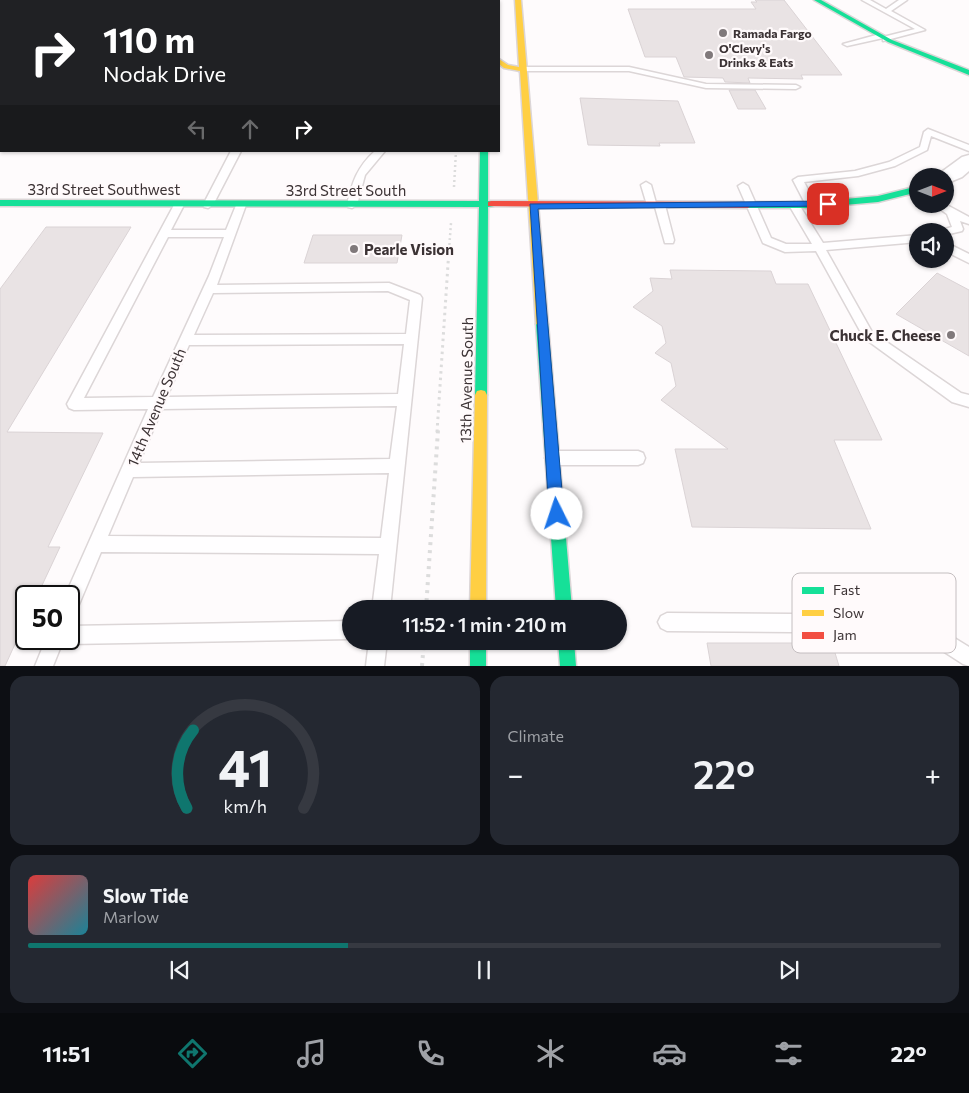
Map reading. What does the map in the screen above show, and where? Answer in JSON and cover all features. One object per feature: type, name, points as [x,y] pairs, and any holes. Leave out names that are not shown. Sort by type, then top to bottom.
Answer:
[{"type":"main road","points":[[518,0],[563,600]]},
{"type":"main road","points":[[817,0],[883,37],[969,74]]},
{"type":"main road","points":[[500,62],[506,67],[522,69]]},
{"type":"main road","name":"13th Avenue South","points":[[478,600],[484,152]]},
{"type":"main road","name":"33rd Street South","points":[[208,205],[810,205],[878,199],[909,192]]},
{"type":"main road","name":"33rd Street Southwest","points":[[0,203],[208,205]]},
{"type":"main road","points":[[478,650],[478,666]]},
{"type":"main road","points":[[567,650],[568,666]]},
{"type":"street","points":[[954,174],[969,162]]},
{"type":"lane","points":[[846,44],[922,30],[865,0]]},
{"type":"lane","points":[[887,11],[904,0]]},
{"type":"lane","points":[[522,69],[629,69],[706,86],[796,87]]},
{"type":"lane","points":[[810,205],[798,180],[855,174],[892,164],[924,148],[928,132],[969,148]]},
{"type":"lane","points":[[208,205],[235,152]]},
{"type":"lane","points":[[352,205],[359,173],[378,152]]},
{"type":"lane","points":[[646,185],[656,205],[669,240]]},
{"type":"lane","points":[[743,186],[767,240],[785,248],[819,247],[909,239]]},
{"type":"lane","points":[[179,205],[74,404],[405,400]]},
{"type":"lane","name":"14th Avenue South","points":[[79,585],[185,340],[215,276],[241,205]]},
{"type":"lane","points":[[794,205],[868,336],[957,398],[969,400]]},
{"type":"lane","points":[[952,213],[958,229],[954,230]]},
{"type":"lane","points":[[954,213],[969,221]]},
{"type":"lane","points":[[164,233],[231,234]]},
{"type":"lane","points":[[954,251],[969,259]]},
{"type":"lane","points":[[208,290],[389,287],[416,298],[382,600]]},
{"type":"lane","points":[[185,340],[412,339]]},
{"type":"lane","points":[[552,458],[638,458]]},
{"type":"lane","points":[[129,470],[398,466]]},
{"type":"lane","points":[[97,544],[388,546]]},
{"type":"lane","points":[[667,622],[792,623]]},
{"type":"lane","points":[[80,635],[342,630]]},
{"type":"lane","points":[[44,666],[51,650]]},
{"type":"lane","points":[[375,666],[377,650]]},
{"type":"lane","points":[[956,650],[969,658]]},
{"type":"path","points":[[427,600],[456,152]]},
{"type":"path","points":[[422,666],[423,650]]},
{"type":"building","name":"Ramada Fargo","points":[[755,0],[784,0],[842,75],[801,75],[803,79],[748,78],[750,83],[725,82],[723,78],[684,77],[676,57],[645,57],[628,9],[756,9],[751,2],[757,2]]},
{"type":"building","points":[[729,90],[755,90],[766,109],[738,109]]},
{"type":"building","points":[[580,98],[678,101],[695,143],[659,143],[660,146],[588,145]]},
{"type":"building","points":[[46,227],[131,227],[7,432],[103,433],[48,547],[60,547],[42,585],[15,585],[15,644],[5,666],[0,666],[0,289]]},
{"type":"building","name":"Pearle Vision","points":[[313,235],[402,235],[397,263],[304,263]]},
{"type":"building","points":[[670,270],[771,271],[776,284],[808,284],[882,440],[834,440],[871,529],[692,527],[675,449],[728,449],[661,400],[676,386],[671,363],[655,353],[666,343],[662,326],[633,307],[653,291],[650,278],[672,279]]},
{"type":"building","name":"Chuck E. Cheese","points":[[937,273],[969,290],[969,356],[896,314]]},
{"type":"building","points":[[707,643],[792,643],[792,653],[835,653],[839,666],[711,666]]},
{"type":"traffic: fast","points":[[817,0],[890,41],[969,73]]},
{"type":"traffic: fast","points":[[481,395],[484,152]]},
{"type":"traffic: fast","points":[[748,205],[811,205],[878,199],[909,191]]},
{"type":"traffic: fast","points":[[0,203],[491,204]]},
{"type":"traffic: fast","points":[[542,324],[563,600]]},
{"type":"traffic: fast","points":[[478,650],[478,666]]},
{"type":"traffic: fast","points":[[567,650],[568,666]]},
{"type":"traffic: slow","points":[[518,0],[542,324]]},
{"type":"traffic: slow","points":[[500,62],[506,67],[522,69]]},
{"type":"traffic: slow","points":[[478,600],[481,395]]},
{"type":"traffic: jam","points":[[491,204],[748,205]]},
{"type":"place","name":"Ramada Fargo","points":[[723,33]]},
{"type":"place","name":"O'Clevy's Drinks & Eats","points":[[709,55]]},
{"type":"place","name":"Pearle Vision","points":[[354,249]]},
{"type":"place","name":"Chuck E. Cheese","points":[[951,335]]},
{"type":"route","points":[[557,514],[533,206],[828,204]]}]
